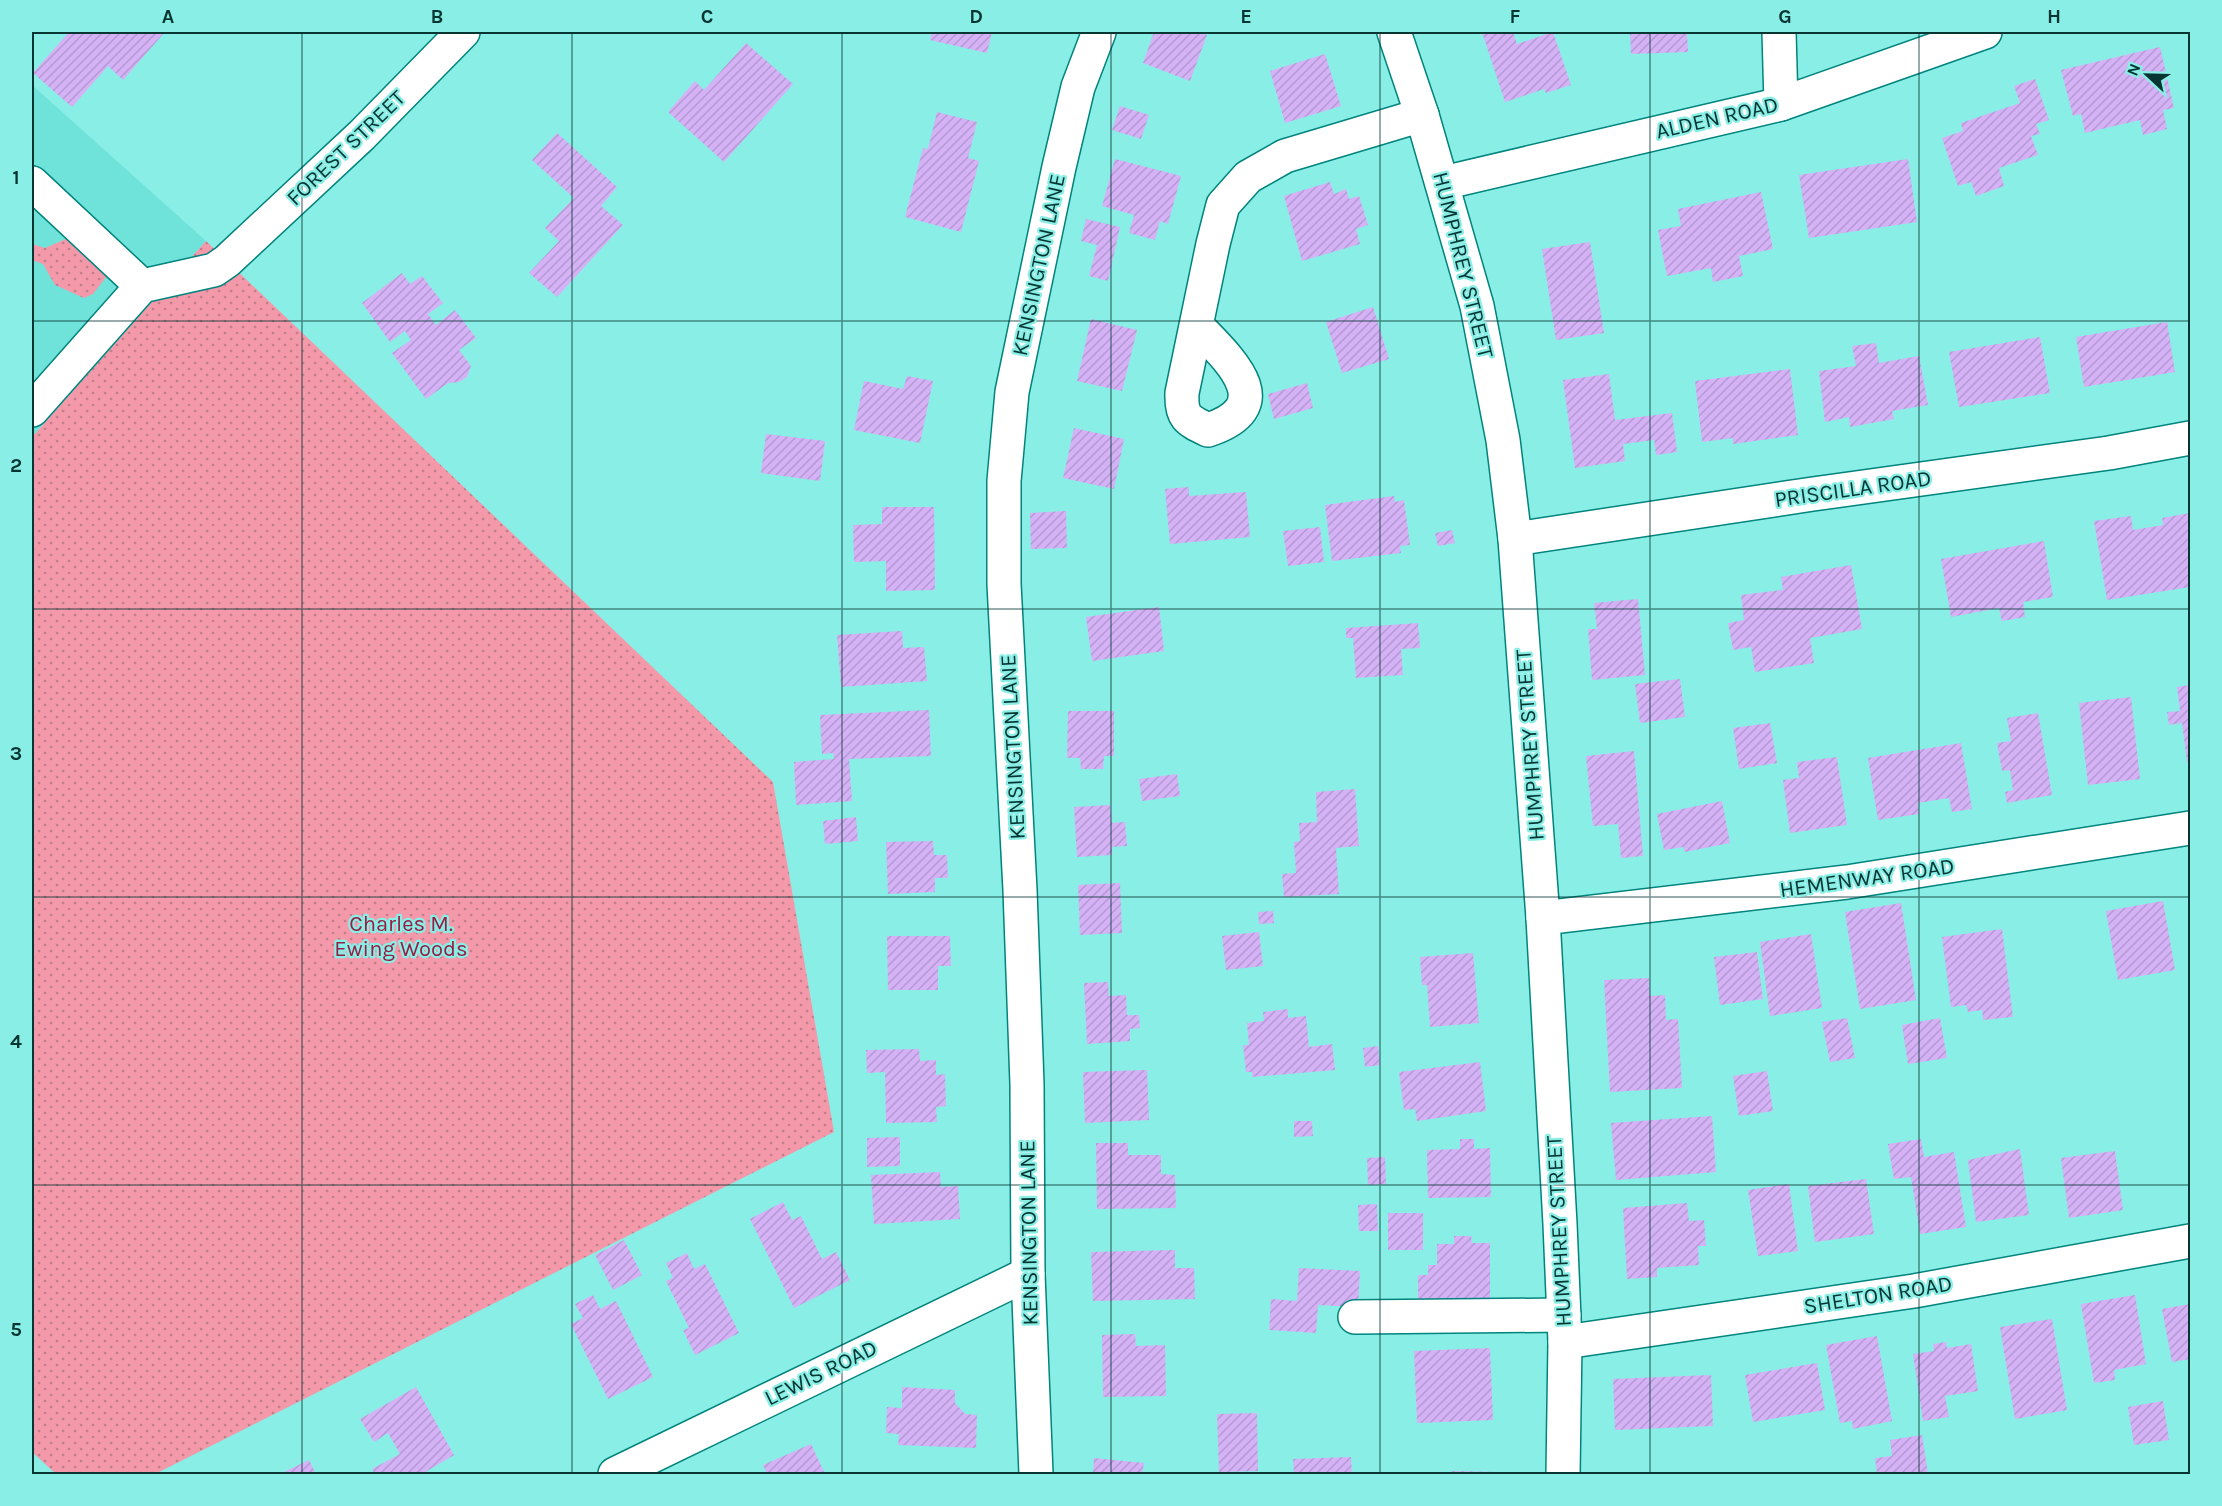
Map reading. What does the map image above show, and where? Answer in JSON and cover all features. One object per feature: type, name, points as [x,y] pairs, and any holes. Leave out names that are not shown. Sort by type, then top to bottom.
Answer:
[{"type":"street","name":"FOREST STREET","points":[[142,286],[214,270],[227,261],[362,135],[463,32]]},
{"type":"street","name":"KENSINGTON LANE","points":[[1036,1474],[1028,1274],[1026,1073],[1014,765],[1004,584],[1004,481],[1012,392],[1059,167],[1078,87],[1099,32]]},
{"type":"street","name":"HUMPHREY STREET","points":[[1394,32],[1443,183],[1479,317],[1503,440],[1515,539],[1543,918],[1564,1328],[1563,1474]]},
{"type":"street","points":[[1779,32],[1782,104]]},
{"type":"street","name":"ALDEN ROAD","points":[[1443,183],[1782,104],[1984,32]]},
{"type":"street","points":[[1197,326],[1223,205],[1248,177],[1285,156],[1422,114]]},
{"type":"street","points":[[32,183],[142,286],[32,410]]},
{"type":"street","name":"PRISCILLA ROAD","points":[[1515,539],[2109,453],[2190,438]]},
{"type":"street","name":"HEMENWAY ROAD","points":[[1543,918],[1847,882],[2190,828]]},
{"type":"street","name":"SHELTON ROAD","points":[[1355,1317],[1564,1328],[1914,1291],[2190,1241]]},
{"type":"street","name":"LEWIS ROAD","points":[[615,1474],[1028,1274]]},
{"type":"shaded area","points":[[32,85],[206,241],[32,437]]},
{"type":"green space","points":[[89,229],[117,263],[93,294],[84,298],[55,285],[43,264],[32,260],[32,244],[45,248]]},
{"type":"green space","name":"Charles M. Ewing Woods","points":[[206,241],[773,782],[834,1132],[155,1474],[56,1474],[32,1452],[32,437]]},
{"type":"building","points":[[69,32],[165,32],[123,80],[108,66],[72,107],[33,73]]},
{"type":"building","points":[[932,32],[992,32],[987,53],[930,40]]},
{"type":"building","points":[[1154,32],[1197,32],[1207,35],[1190,81],[1143,63]]},
{"type":"building","points":[[1482,32],[1513,32],[1517,44],[1553,32],[1571,85],[1546,93],[1544,89],[1505,102]]},
{"type":"building","points":[[1630,32],[1687,32],[1688,52],[1631,54]]},
{"type":"building","points":[[746,43],[793,84],[724,162],[668,112],[695,81],[704,90]]},
{"type":"building","points":[[2160,47],[2174,108],[2163,110],[2167,129],[2143,135],[2140,120],[2085,133],[2081,114],[2073,116],[2061,70]]},
{"type":"building","points":[[1325,54],[1341,106],[1285,123],[1270,71]]},
{"type":"building","points":[[2035,79],[2049,120],[2036,124],[2040,134],[2031,136],[2038,155],[1999,168],[2004,186],[1976,196],[1971,182],[1958,186],[1942,138],[1963,131],[1961,123],[2020,103],[2014,86]]},
{"type":"building","points":[[1120,106],[1149,115],[1141,139],[1112,130]]},
{"type":"building","points":[[937,112],[977,122],[968,158],[979,161],[961,232],[905,217],[923,148],[928,149]]},
{"type":"building","points":[[557,133],[617,187],[601,206],[623,225],[557,297],[529,273],[559,241],[545,228],[574,198],[532,160]]},
{"type":"building","points":[[1115,159],[1181,176],[1168,224],[1160,221],[1155,240],[1129,233],[1134,215],[1102,206]]},
{"type":"building","points":[[1908,159],[1917,222],[1809,238],[1799,175]]},
{"type":"building","points":[[1330,182],[1334,194],[1346,189],[1349,199],[1359,196],[1368,225],[1356,229],[1360,244],[1302,261],[1284,196]]},
{"type":"building","points":[[1761,192],[1773,249],[1739,256],[1743,276],[1713,282],[1711,268],[1667,276],[1658,230],[1681,226],[1678,209]]},
{"type":"building","points":[[1086,219],[1120,227],[1108,281],[1089,276],[1097,245],[1081,241]]},
{"type":"building","points":[[1590,242],[1604,333],[1556,340],[1542,249]]},
{"type":"building","points":[[402,273],[410,284],[422,276],[443,303],[428,314],[436,325],[455,310],[476,338],[459,350],[471,366],[467,377],[459,382],[448,383],[426,399],[392,353],[411,340],[405,331],[390,342],[362,303]]},
{"type":"building","points":[[1373,307],[1389,359],[1342,373],[1326,322]]},
{"type":"building","points":[[1091,319],[1137,330],[1122,391],[1077,381]]},
{"type":"building","points":[[2167,322],[2175,372],[2084,387],[2076,337]]},
{"type":"building","points":[[2040,337],[2050,393],[1959,407],[1949,352]]},
{"type":"building","points":[[1876,343],[1879,363],[1919,356],[1928,405],[1892,411],[1894,419],[1850,427],[1849,417],[1825,422],[1819,371],[1856,366],[1852,346]]},
{"type":"building","points":[[1790,369],[1798,435],[1733,444],[1733,438],[1702,442],[1695,381]]},
{"type":"building","points":[[1609,374],[1615,420],[1672,413],[1677,452],[1656,455],[1654,440],[1623,444],[1625,461],[1575,468],[1563,380]]},
{"type":"building","points":[[907,376],[933,381],[920,443],[854,430],[864,381],[903,389]]},
{"type":"building","points":[[1307,383],[1313,408],[1274,419],[1268,394]]},
{"type":"building","points":[[1074,428],[1124,439],[1114,489],[1063,478]]},
{"type":"building","points":[[766,434],[825,441],[820,481],[761,473]]},
{"type":"building","points":[[1189,487],[1189,496],[1246,492],[1250,537],[1170,544],[1165,489]]},
{"type":"building","points":[[1394,496],[1395,502],[1404,500],[1410,545],[1400,546],[1401,553],[1332,561],[1325,505]]},
{"type":"building","points":[[882,507],[934,507],[935,590],[886,591],[886,561],[854,562],[853,525],[882,524]]},
{"type":"building","points":[[1066,511],[1067,548],[1031,549],[1030,513]]},
{"type":"building","points":[[2190,513],[2190,587],[2107,600],[2094,521],[2131,516],[2133,530],[2163,525],[2162,518]]},
{"type":"building","points":[[1320,527],[1324,562],[1288,566],[1283,531]]},
{"type":"building","points":[[1452,530],[1455,543],[1438,546],[1435,533]]},
{"type":"building","points":[[2044,541],[2053,597],[2023,602],[2025,617],[2002,621],[1999,608],[1951,617],[1941,559]]},
{"type":"building","points":[[1851,565],[1862,629],[1810,638],[1814,663],[1755,672],[1751,647],[1733,650],[1728,623],[1744,620],[1741,595],[1783,590],[1781,577]]},
{"type":"building","points":[[1638,599],[1645,675],[1592,680],[1588,629],[1597,629],[1594,603]]},
{"type":"building","points":[[1159,607],[1164,651],[1092,661],[1086,617]]},
{"type":"building","points":[[1418,623],[1420,648],[1401,649],[1403,675],[1356,678],[1353,638],[1346,638],[1346,628]]},
{"type":"building","points":[[902,631],[903,648],[924,647],[927,681],[841,687],[837,635]]},
{"type":"building","points":[[1680,679],[1685,717],[1640,723],[1635,684]]},
{"type":"building","points":[[2190,685],[2190,761],[2187,762],[2182,723],[2169,725],[2167,712],[2180,711],[2177,687]]},
{"type":"building","points":[[2131,697],[2140,779],[2088,785],[2079,703]]},
{"type":"building","points":[[929,710],[931,756],[849,759],[852,801],[796,805],[794,762],[834,759],[833,753],[822,754],[820,715]]},
{"type":"building","points":[[1068,711],[1114,711],[1114,756],[1104,756],[1103,769],[1081,769],[1080,758],[1067,758]]},
{"type":"building","points":[[2038,713],[2052,795],[2007,803],[2005,792],[2013,790],[2010,770],[2002,771],[1997,743],[2011,741],[2007,718]]},
{"type":"building","points":[[1770,723],[1777,763],[1739,769],[1733,728]]},
{"type":"building","points":[[1961,743],[1972,809],[1952,812],[1949,798],[1918,803],[1919,814],[1878,820],[1868,758]]},
{"type":"building","points":[[1634,751],[1643,856],[1621,858],[1618,824],[1593,826],[1586,756]]},
{"type":"building","points":[[1837,757],[1847,825],[1790,833],[1783,780],[1799,778],[1797,762]]},
{"type":"building","points":[[1177,774],[1180,796],[1142,801],[1139,779]]},
{"type":"building","points":[[1355,789],[1359,846],[1336,848],[1339,894],[1284,897],[1282,874],[1296,873],[1294,842],[1300,841],[1299,823],[1317,822],[1316,792]]},
{"type":"building","points":[[1722,801],[1730,843],[1685,852],[1683,847],[1664,850],[1657,814]]},
{"type":"building","points":[[1110,805],[1112,823],[1125,822],[1127,846],[1112,847],[1112,855],[1077,857],[1074,807]]},
{"type":"building","points":[[856,817],[858,841],[825,844],[823,821]]},
{"type":"building","points":[[933,841],[934,855],[947,855],[948,878],[935,878],[935,892],[888,894],[886,842]]},
{"type":"building","points":[[1120,883],[1122,933],[1080,935],[1078,885]]},
{"type":"building","points":[[2163,901],[2175,970],[2118,980],[2106,911]]},
{"type":"building","points":[[1901,903],[1916,1000],[1860,1009],[1845,912]]},
{"type":"building","points":[[1273,911],[1274,923],[1259,924],[1258,912]]},
{"type":"building","points":[[2002,929],[2013,1017],[1983,1020],[1982,1010],[1968,1012],[1966,1005],[1951,1007],[1942,937]]},
{"type":"building","points":[[1259,932],[1263,966],[1226,970],[1222,936]]},
{"type":"building","points":[[1811,934],[1822,1008],[1770,1016],[1760,942]]},
{"type":"building","points":[[887,936],[950,936],[951,966],[938,966],[938,990],[888,990]]},
{"type":"building","points":[[1757,952],[1763,999],[1720,1005],[1714,957]]},
{"type":"building","points":[[1473,953],[1479,1023],[1430,1027],[1427,985],[1422,985],[1420,957]]},
{"type":"building","points":[[1649,978],[1650,996],[1665,995],[1666,1020],[1678,1019],[1682,1088],[1610,1092],[1604,980]]},
{"type":"building","points":[[1108,982],[1109,996],[1126,995],[1127,1015],[1139,1015],[1140,1028],[1130,1029],[1130,1041],[1087,1044],[1084,983]]},
{"type":"building","points":[[1288,1009],[1288,1018],[1306,1016],[1309,1047],[1332,1044],[1335,1070],[1252,1077],[1252,1072],[1246,1072],[1243,1045],[1249,1045],[1247,1023],[1264,1021],[1263,1012]]},
{"type":"building","points":[[1847,1018],[1855,1058],[1830,1062],[1822,1022]]},
{"type":"building","points":[[1940,1018],[1947,1058],[1908,1064],[1902,1025]]},
{"type":"building","points":[[1378,1046],[1380,1065],[1365,1067],[1363,1048]]},
{"type":"building","points":[[919,1049],[920,1061],[936,1060],[936,1075],[945,1074],[946,1106],[936,1107],[937,1122],[886,1123],[885,1072],[867,1073],[866,1050]]},
{"type":"building","points":[[1480,1062],[1486,1111],[1417,1121],[1415,1109],[1404,1110],[1399,1072]]},
{"type":"building","points":[[1147,1070],[1149,1120],[1085,1123],[1083,1072]]},
{"type":"building","points":[[1767,1071],[1773,1111],[1739,1116],[1733,1076]]},
{"type":"building","points":[[1712,1116],[1716,1172],[1616,1180],[1611,1123]]},
{"type":"building","points":[[1294,1121],[1312,1121],[1313,1136],[1294,1137]]},
{"type":"building","points":[[900,1137],[900,1166],[867,1167],[867,1138]]},
{"type":"building","points":[[1460,1139],[1474,1139],[1474,1149],[1490,1148],[1491,1197],[1428,1198],[1427,1150],[1460,1149]]},
{"type":"building","points":[[1921,1139],[1924,1157],[1954,1152],[1966,1227],[1920,1234],[1911,1177],[1894,1179],[1888,1144]]},
{"type":"building","points":[[1096,1143],[1128,1143],[1128,1155],[1161,1155],[1161,1174],[1175,1175],[1176,1208],[1097,1209]]},
{"type":"building","points":[[2020,1149],[2029,1215],[1976,1222],[1968,1160]]},
{"type":"building","points":[[2115,1151],[2123,1210],[2069,1218],[2061,1158]]},
{"type":"building","points":[[1385,1157],[1386,1184],[1368,1185],[1367,1158]]},
{"type":"building","points":[[940,1172],[941,1187],[958,1186],[960,1219],[874,1224],[871,1175]]},
{"type":"building","points":[[1866,1179],[1874,1234],[1815,1242],[1808,1186]]},
{"type":"building","points":[[1789,1184],[1798,1251],[1758,1256],[1748,1190]]},
{"type":"building","points":[[783,1202],[792,1220],[801,1216],[822,1259],[836,1252],[850,1280],[794,1308],[750,1219]]},
{"type":"building","points":[[1687,1203],[1689,1221],[1704,1220],[1706,1246],[1698,1246],[1699,1265],[1657,1268],[1657,1277],[1627,1279],[1623,1208]]},
{"type":"building","points":[[1377,1204],[1378,1231],[1359,1231],[1358,1205]]},
{"type":"building","points":[[1388,1213],[1423,1213],[1423,1250],[1388,1250]]},
{"type":"building","points":[[1454,1236],[1471,1236],[1472,1243],[1490,1243],[1490,1305],[1418,1305],[1418,1275],[1428,1275],[1428,1265],[1437,1265],[1437,1244],[1454,1244]]},
{"type":"building","points":[[624,1240],[642,1275],[613,1290],[595,1255]]},
{"type":"building","points":[[1175,1250],[1175,1268],[1194,1268],[1195,1299],[1093,1301],[1091,1252]]},
{"type":"building","points":[[687,1253],[694,1269],[705,1264],[739,1333],[695,1355],[683,1330],[689,1328],[666,1281],[673,1278],[666,1263]]},
{"type":"building","points":[[1299,1268],[1360,1271],[1358,1307],[1318,1305],[1316,1333],[1269,1330],[1271,1299],[1297,1301]]},
{"type":"building","points":[[593,1295],[600,1309],[616,1301],[653,1377],[608,1399],[571,1324],[583,1318],[575,1304]]},
{"type":"building","points":[[2135,1295],[2146,1364],[2114,1370],[2115,1380],[2094,1383],[2081,1304]]},
{"type":"building","points":[[2190,1304],[2190,1359],[2172,1362],[2162,1309]]},
{"type":"building","points":[[2052,1319],[2067,1410],[2015,1419],[2000,1327]]},
{"type":"building","points":[[1135,1334],[1136,1346],[1165,1345],[1166,1396],[1103,1397],[1102,1335]]},
{"type":"building","points":[[1877,1336],[1892,1421],[1853,1429],[1852,1421],[1840,1423],[1826,1345]]},
{"type":"building","points":[[1946,1342],[1947,1348],[1971,1344],[1978,1391],[1945,1396],[1949,1417],[1923,1421],[1913,1354],[1934,1351],[1933,1344]]},
{"type":"building","points":[[1490,1348],[1493,1420],[1417,1423],[1414,1351]]},
{"type":"building","points":[[1817,1363],[1825,1410],[1753,1422],[1745,1375]]},
{"type":"building","points":[[1711,1375],[1713,1426],[1615,1430],[1613,1379]]},
{"type":"building","points":[[416,1387],[454,1455],[422,1474],[375,1474],[372,1469],[400,1454],[388,1433],[374,1442],[360,1419]]},
{"type":"building","points":[[902,1387],[955,1390],[955,1403],[965,1414],[977,1415],[976,1448],[898,1445],[899,1434],[886,1433],[887,1407],[902,1408]]},
{"type":"building","points":[[2163,1401],[2169,1440],[2134,1445],[2128,1407]]},
{"type":"building","points":[[1257,1413],[1258,1471],[1219,1472],[1217,1414]]},
{"type":"building","points":[[1922,1435],[1928,1474],[1877,1474],[1875,1458],[1892,1456],[1890,1440]]},
{"type":"building","points":[[811,1444],[825,1474],[767,1474],[763,1465]]},
{"type":"building","points":[[1351,1457],[1352,1474],[1294,1474],[1293,1459]]},
{"type":"building","points":[[1094,1458],[1144,1463],[1142,1474],[1093,1474]]},
{"type":"building","points":[[309,1460],[316,1474],[280,1474]]},
{"type":"building","points":[[1452,1471],[1497,1472],[1497,1474],[1452,1474]]}]
